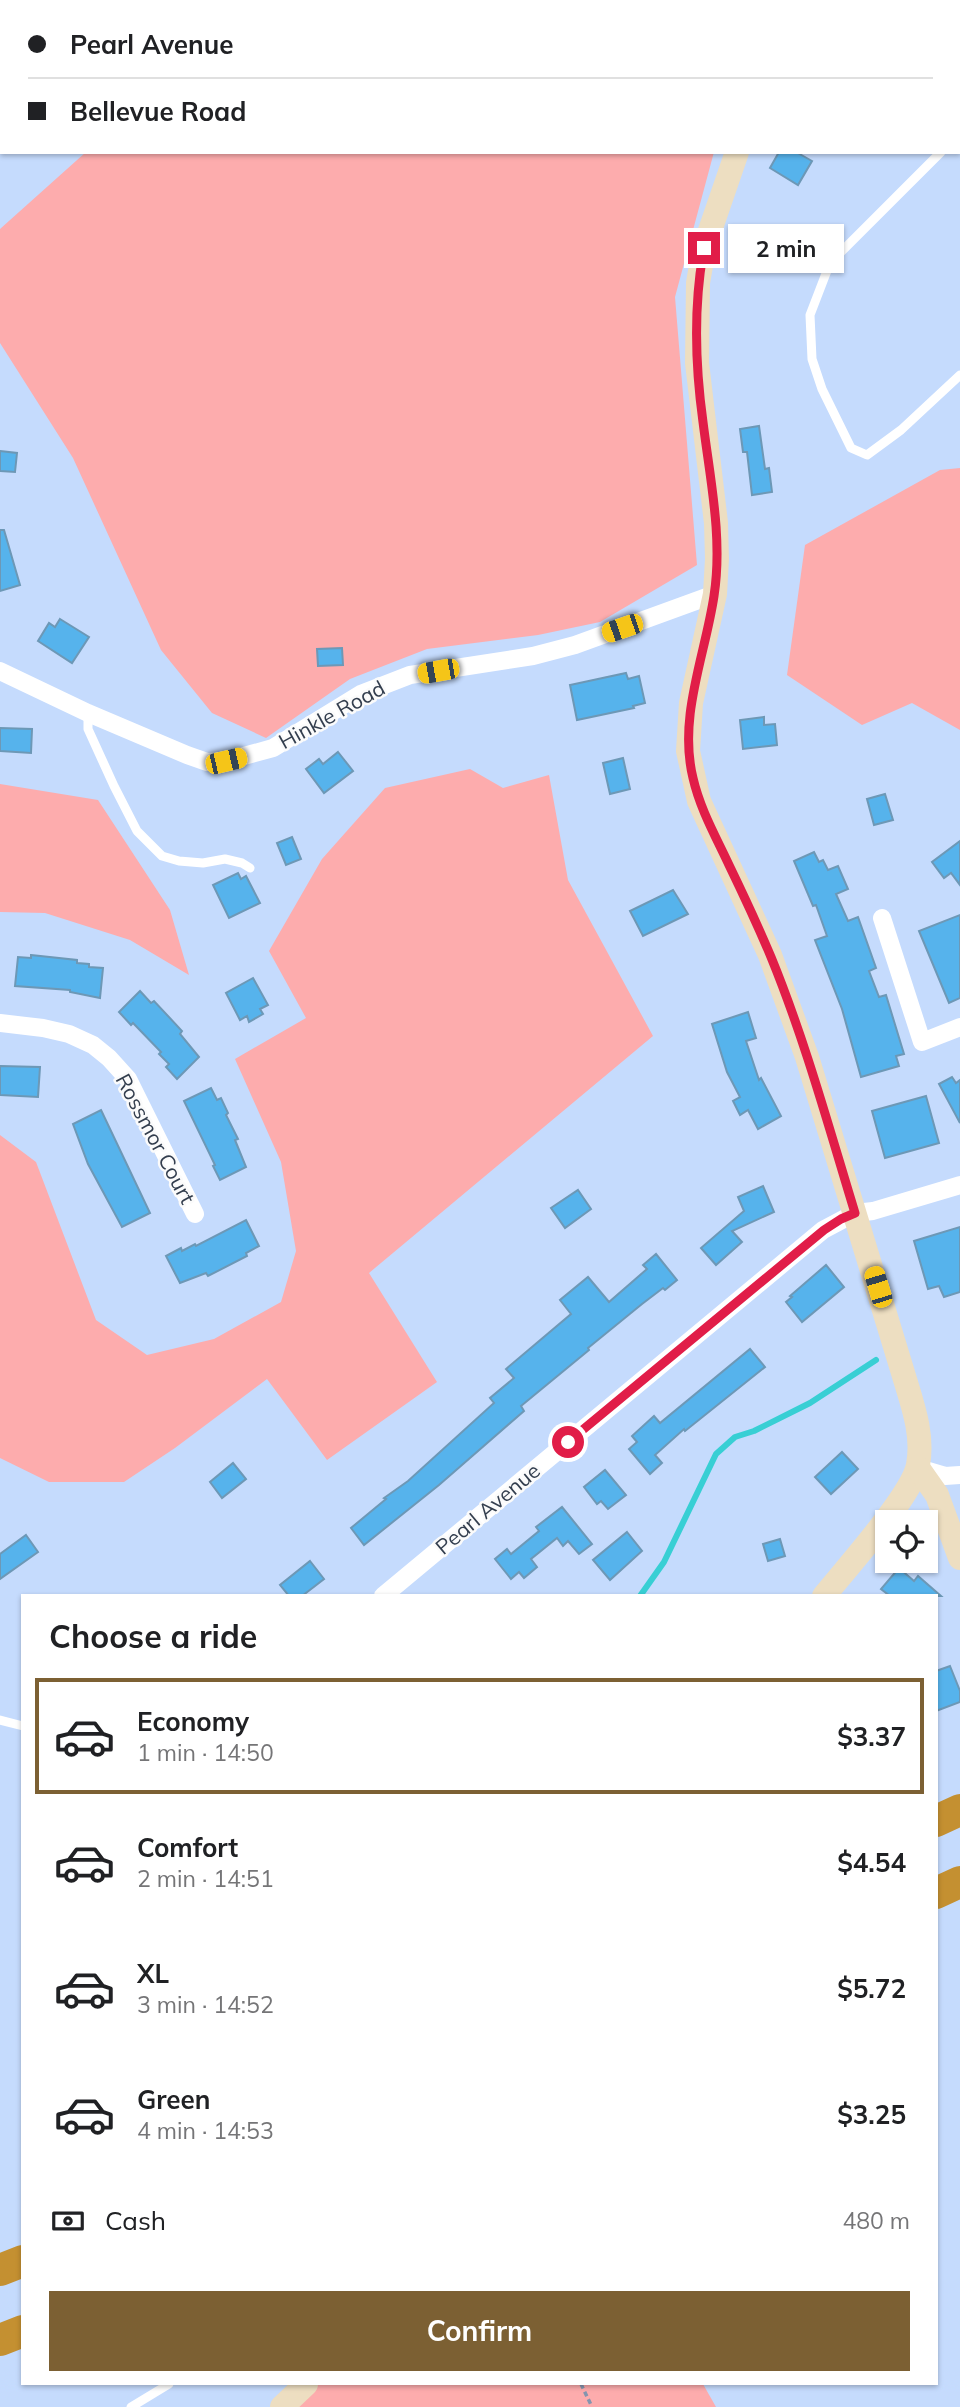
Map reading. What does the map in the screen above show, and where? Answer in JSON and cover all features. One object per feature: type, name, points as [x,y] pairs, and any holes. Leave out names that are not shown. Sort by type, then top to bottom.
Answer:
[{"type":"highway","points":[[938,1820],[960,1810]]},
{"type":"highway","points":[[938,1892],[960,1882]]},
{"type":"highway","points":[[0,2270],[21,2262]]},
{"type":"highway","points":[[0,2340],[21,2332]]},
{"type":"street","points":[[736,154],[704,248],[697,301],[696,363],[716,523],[715,594],[688,727],[688,751],[692,777],[712,829],[776,970],[807,1057],[918,1424],[920,1448],[918,1468],[893,1508],[826,1594]]},
{"type":"street","name":"Hinkle Road","points":[[0,671],[88,713],[187,755],[207,762],[226,761],[273,748],[300,734],[361,694],[398,680],[424,673],[533,656],[575,645],[715,594]]},
{"type":"street","points":[[882,918],[922,1042],[960,1027]]},
{"type":"street","name":"Rossmor Court","points":[[0,1023],[69,1034],[93,1045],[109,1058],[128,1079],[195,1214]]},
{"type":"street","name":"Pearl Avenue","points":[[385,1594],[824,1230],[855,1213],[873,1211],[960,1185]]},
{"type":"street","points":[[918,1468],[945,1476],[960,1475]]},
{"type":"street","points":[[918,1468],[937,1495],[960,1558]]},
{"type":"street","points":[[282,2407],[305,2385]]},
{"type":"lane","points":[[939,154],[830,263],[810,315],[812,359],[844,438],[851,448],[867,455],[901,430],[960,375]]},
{"type":"lane","points":[[88,713],[88,729],[114,786],[137,831],[156,851],[162,856],[179,861],[203,863],[225,859],[250,868]]},
{"type":"lane","points":[[0,1720],[21,1725]]},
{"type":"lane","points":[[131,2407],[167,2385]]},
{"type":"path","points":[[581,2385],[592,2407]]},
{"type":"shaded area","points":[[84,154],[713,154],[675,297],[697,565],[600,622],[538,635],[427,649],[350,679],[266,738],[212,713],[161,650],[73,458],[0,343],[0,229]]},
{"type":"shaded area","points":[[960,468],[960,730],[912,703],[862,725],[787,675],[805,545],[940,470]]},
{"type":"shaded area","points":[[470,769],[503,788],[549,775],[568,880],[653,1036],[369,1273],[437,1382],[327,1460],[267,1379],[175,1448],[124,1482],[49,1482],[0,1458],[0,1135],[36,1162],[96,1320],[147,1355],[214,1339],[281,1302],[296,1251],[281,1162],[235,1059],[306,1018],[269,951],[322,859],[385,788]]},
{"type":"shaded area","points":[[0,784],[98,800],[170,910],[189,975],[130,940],[45,913],[0,912]]},
{"type":"shaded area","points":[[305,2385],[704,2385],[716,2407],[282,2407]]},
{"type":"building","points":[[778,154],[800,154],[812,161],[798,185],[770,168]]},
{"type":"building","points":[[759,426],[765,469],[769,468],[772,492],[752,495],[747,452],[743,452],[740,429]]},
{"type":"building","points":[[0,451],[17,453],[15,472],[0,471]]},
{"type":"building","points":[[0,530],[4,530],[20,585],[0,591]]},
{"type":"building","points":[[60,619],[89,637],[72,663],[38,641],[49,623],[55,627]]},
{"type":"building","points":[[342,648],[343,665],[318,666],[317,649]]},
{"type":"building","points":[[626,673],[628,679],[639,676],[645,703],[633,706],[634,708],[577,720],[570,685]]},
{"type":"building","points":[[764,717],[764,725],[775,724],[777,745],[743,749],[740,720]]},
{"type":"building","points":[[0,728],[32,729],[31,753],[0,751]]},
{"type":"building","points":[[338,752],[353,771],[324,793],[306,769],[319,759],[323,764]]},
{"type":"building","points":[[623,758],[630,789],[610,794],[603,763]]},
{"type":"building","points":[[885,794],[893,820],[874,825],[867,799]]},
{"type":"building","points":[[292,837],[301,859],[286,865],[277,843]]},
{"type":"building","points":[[960,841],[960,885],[951,873],[944,878],[932,862]]},
{"type":"building","points":[[814,852],[819,862],[823,860],[828,870],[838,866],[848,889],[836,894],[848,921],[858,917],[876,968],[869,971],[879,997],[886,995],[904,1054],[896,1056],[899,1066],[861,1077],[842,1009],[815,940],[827,936],[816,905],[813,906],[794,861]]},
{"type":"building","points":[[238,873],[241,879],[246,876],[260,903],[229,918],[213,885]]},
{"type":"building","points":[[673,890],[688,914],[643,936],[630,911]]},
{"type":"building","points":[[960,915],[960,998],[949,1003],[919,931]]},
{"type":"building","points":[[31,955],[77,960],[77,963],[89,964],[89,967],[103,968],[100,998],[70,990],[15,986],[18,957],[31,958]]},
{"type":"building","points":[[253,978],[268,1005],[260,1009],[263,1014],[249,1022],[247,1016],[240,1020],[226,993]]},
{"type":"building","points":[[140,991],[151,1003],[154,1001],[182,1031],[180,1034],[199,1057],[177,1079],[166,1067],[169,1064],[159,1054],[161,1052],[119,1012]]},
{"type":"building","points":[[748,1012],[756,1038],[746,1041],[759,1080],[761,1078],[781,1116],[758,1129],[748,1110],[740,1115],[733,1101],[740,1097],[727,1072],[712,1024]]},
{"type":"building","points":[[0,1066],[40,1067],[38,1097],[0,1095]]},
{"type":"building","points":[[952,1077],[956,1083],[960,1080],[960,1123],[939,1084]]},
{"type":"building","points":[[211,1088],[217,1100],[221,1098],[228,1113],[226,1115],[238,1139],[235,1140],[246,1167],[220,1180],[184,1101]]},
{"type":"building","points":[[926,1096],[939,1143],[885,1158],[872,1111]]},
{"type":"building","points":[[101,1110],[150,1213],[122,1227],[88,1164],[73,1124]]},
{"type":"building","points":[[763,1186],[774,1212],[732,1231],[742,1242],[716,1265],[701,1248],[744,1211],[738,1197]]},
{"type":"building","points":[[578,1190],[591,1209],[565,1228],[551,1208]]},
{"type":"building","points":[[246,1220],[259,1246],[246,1253],[247,1256],[208,1276],[206,1273],[180,1283],[166,1256],[181,1248],[182,1251],[195,1244],[196,1246]]},
{"type":"building","points":[[960,1227],[960,1292],[944,1297],[939,1286],[928,1289],[914,1241]]},
{"type":"building","points":[[656,1254],[677,1280],[642,1304],[588,1348],[589,1350],[521,1406],[524,1411],[439,1485],[364,1545],[351,1528],[386,1499],[384,1498],[408,1481],[494,1403],[490,1398],[514,1378],[506,1369],[571,1314],[560,1300],[588,1277],[609,1302],[647,1269],[643,1265]]},
{"type":"building","points":[[826,1265],[844,1287],[802,1322],[786,1302]]},
{"type":"building","points":[[750,1349],[765,1367],[685,1431],[684,1429],[655,1455],[662,1463],[650,1474],[629,1449],[637,1442],[632,1436],[654,1416],[660,1423]]},
{"type":"building","points":[[842,1452],[858,1469],[831,1494],[815,1477]]},
{"type":"building","points":[[233,1463],[246,1479],[222,1498],[210,1482]]},
{"type":"building","points":[[605,1470],[626,1495],[608,1509],[601,1501],[597,1504],[584,1487]]},
{"type":"building","points":[[562,1507],[592,1544],[579,1554],[568,1541],[563,1546],[557,1538],[531,1559],[537,1567],[524,1578],[519,1572],[511,1579],[495,1559],[507,1549],[511,1554],[539,1531],[536,1527]]},
{"type":"building","points":[[627,1532],[642,1551],[610,1580],[593,1560]]},
{"type":"building","points":[[26,1535],[38,1552],[0,1579],[0,1554]]},
{"type":"building","points":[[780,1539],[785,1556],[768,1561],[763,1544]]},
{"type":"building","points":[[310,1561],[324,1579],[305,1594],[287,1594],[280,1585]]},
{"type":"building","points":[[895,1573],[905,1573],[914,1581],[918,1576],[941,1596],[938,1594],[887,1594],[881,1589]]},
{"type":"building","points":[[950,1666],[960,1691],[960,1702],[938,1710],[938,1670]]},
{"type":"waterway","points":[[641,1594],[664,1562],[716,1454],[735,1437],[754,1431],[810,1403],[876,1360]]},
{"type":"route","points":[[568,1442],[824,1230],[855,1213],[807,1057],[776,970],[699,801],[692,777],[688,727],[715,594],[717,559],[716,523],[696,363],[698,283],[704,248]]}]
